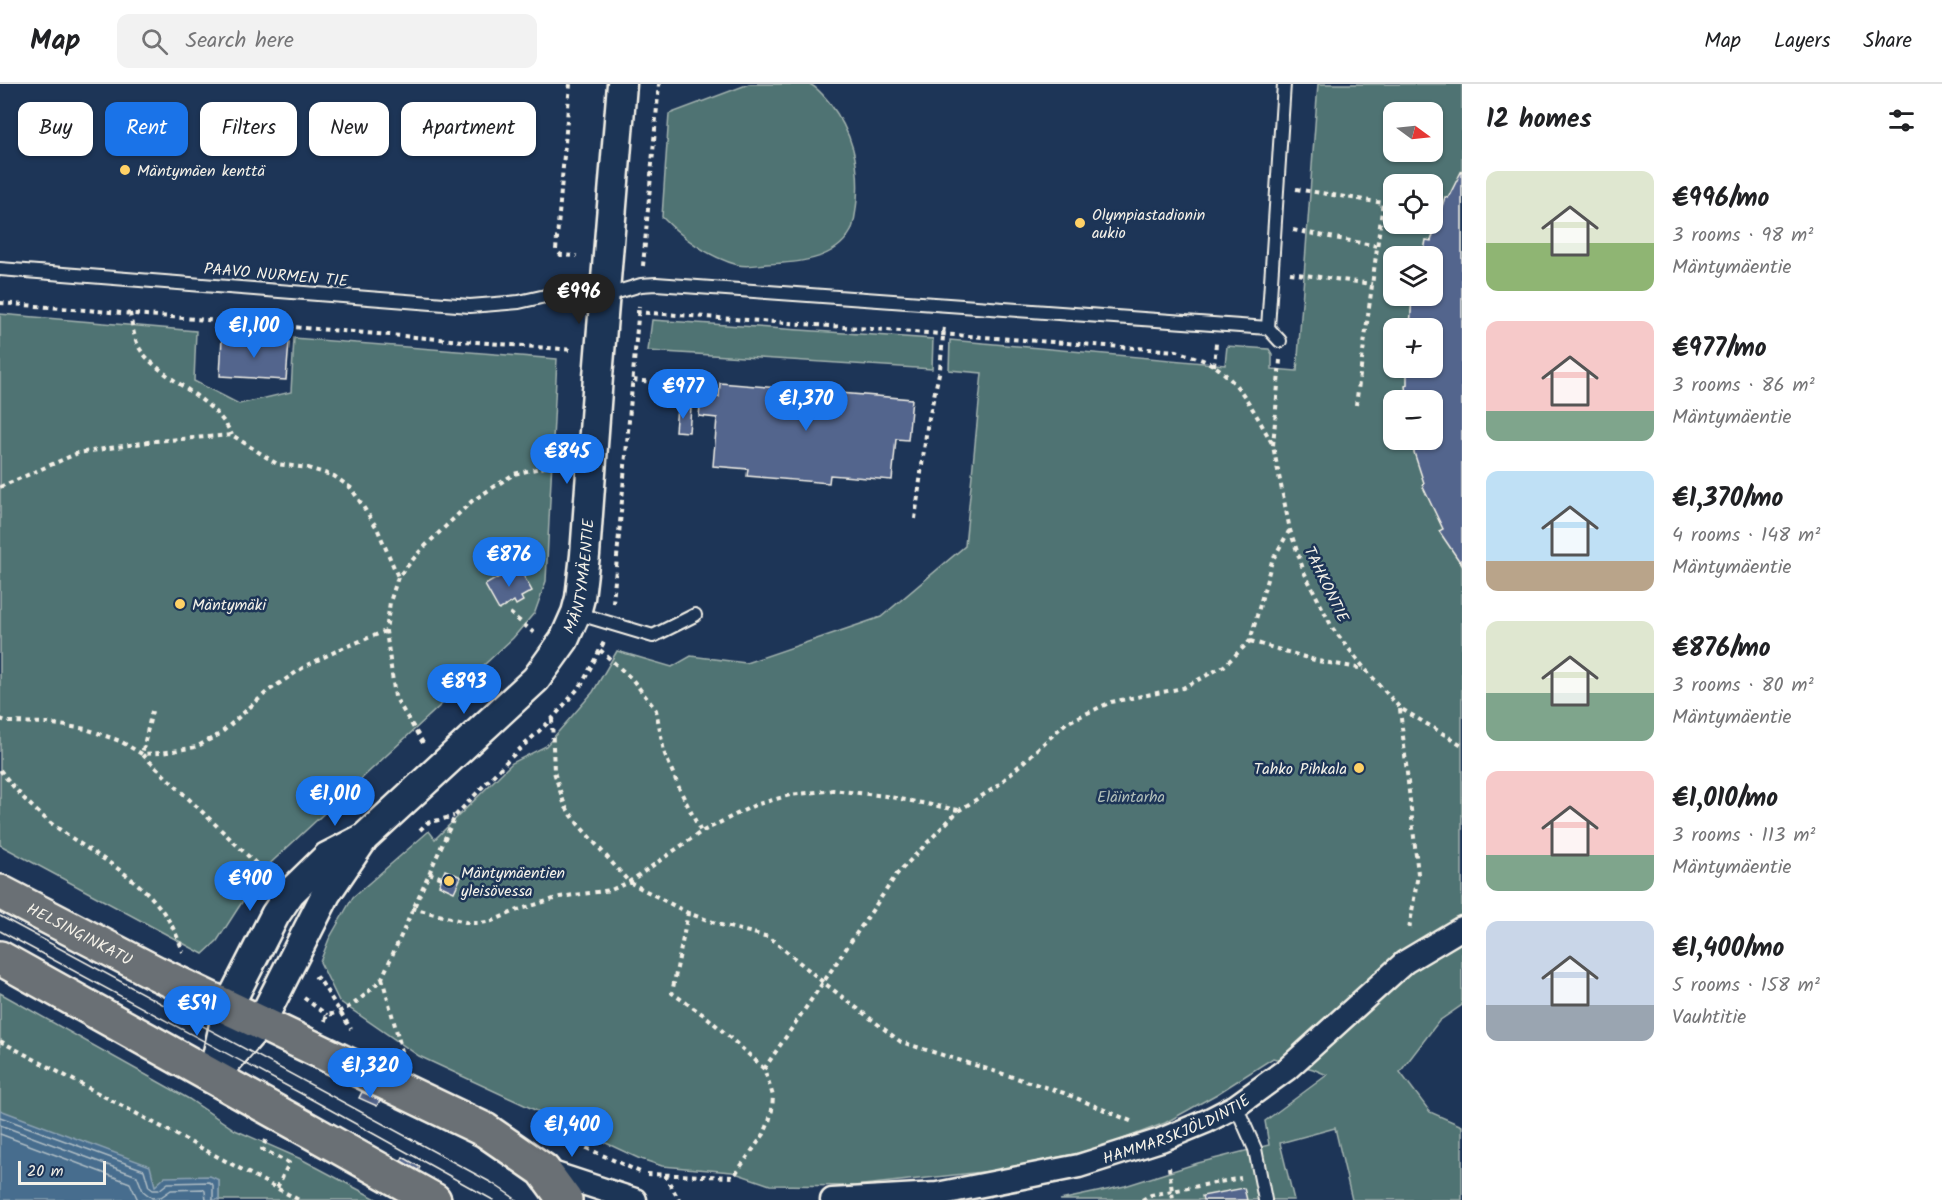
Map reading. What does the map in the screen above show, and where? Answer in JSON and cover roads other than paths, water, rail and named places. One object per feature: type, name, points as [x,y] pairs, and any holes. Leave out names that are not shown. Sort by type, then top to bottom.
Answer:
[{"type":"main road","name":"HELSINGINKATU","points":[[0,892],[156,973],[485,1130],[543,1170],[565,1200]]},
{"type":"main road","points":[[0,958],[434,1200]]},
{"type":"street","name":"MÄNTYMÄENTIE","points":[[213,1077],[261,1022],[326,894],[364,838],[536,679],[564,640],[576,613],[585,555],[622,84]]},
{"type":"street","name":"MÄNTYMÄENTIE","points":[[213,1077],[228,1007],[270,925],[290,894],[327,857],[364,838]]},
{"type":"street","name":"HAMMARSKJÖLDINTIE","points":[[832,1200],[937,1194],[1079,1166],[1161,1140],[1208,1121],[1236,1106],[1287,1069],[1405,962],[1462,928]]},
{"type":"street","points":[[543,1170],[635,1200]]},
{"type":"lane","points":[[1280,341],[1268,328],[1284,84]]},
{"type":"lane","name":"PAAVO NURMEN TIE","points":[[0,269],[470,306],[519,302],[550,295],[604,296],[641,285],[656,284],[1268,328]]},
{"type":"lane","points":[[576,613],[653,636],[695,615]]},
{"type":"lane","points":[[1236,1106],[1255,1149],[1265,1200]]},
{"type":"water","points":[[0,1110],[150,1166],[155,1186],[165,1177],[210,1176],[219,1180],[219,1200],[0,1200]]},
{"type":"tram line","points":[[0,916],[492,1183],[517,1200]]},
{"type":"tram line","points":[[0,931],[493,1200]]},
{"type":"place","name":"Mäntymäen kenttä","points":[[125,170]]},
{"type":"place","name":"Olympiastadionin aukio","points":[[1080,223]]},
{"type":"place","name":"Mäntymäki","points":[[180,604]]},
{"type":"place","name":"Tahko Pihkala","points":[[1359,768]]},
{"type":"place","name":"Mäntymäentien yleisövessa","points":[[449,881]]},
{"type":"park label","name":"Eläintarha","points":[[1131,796]]}]
